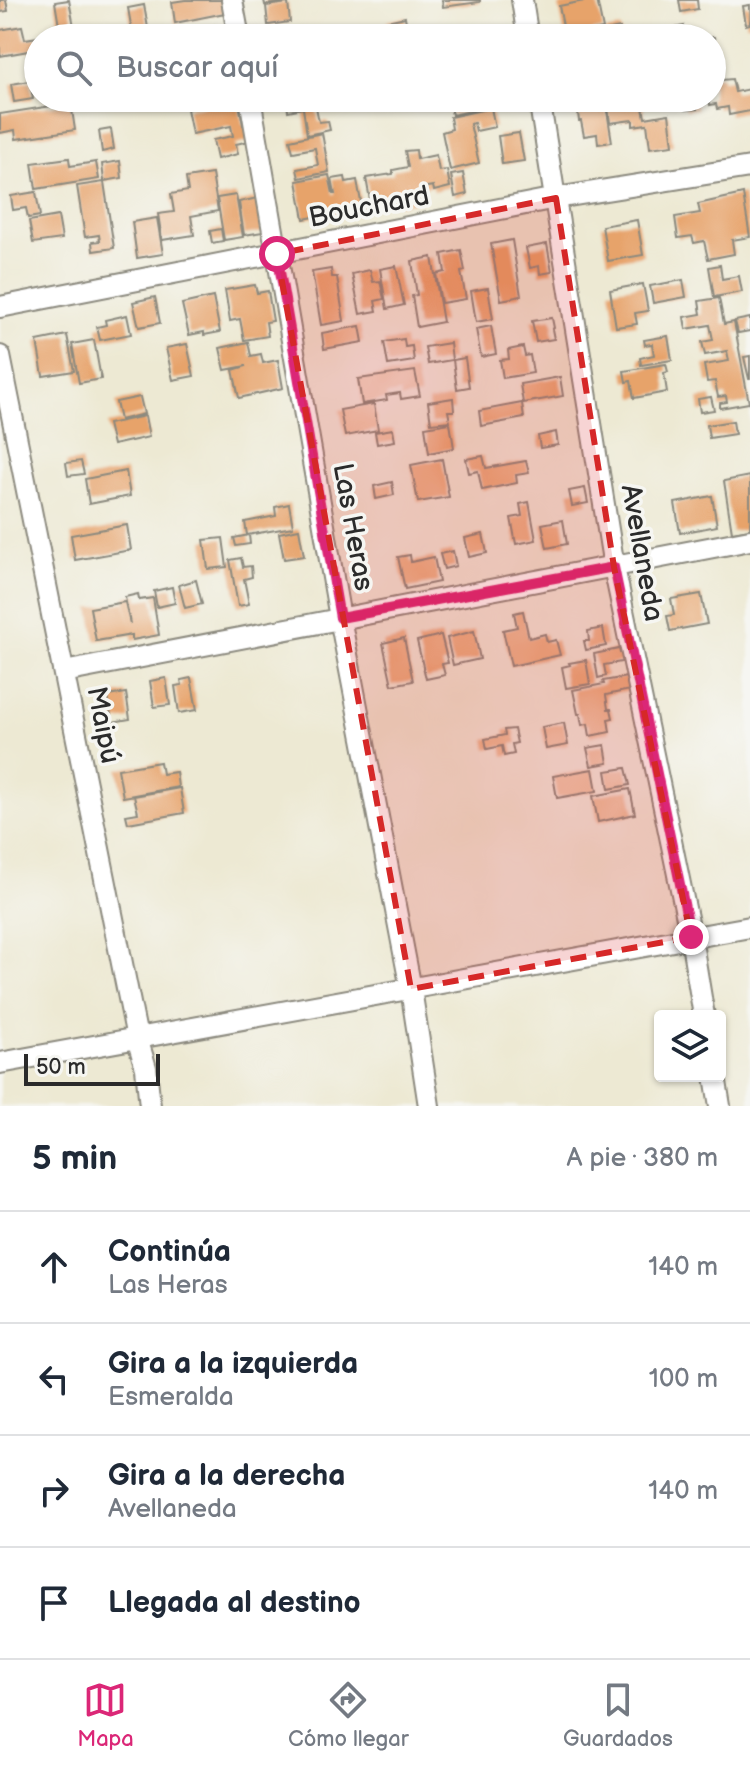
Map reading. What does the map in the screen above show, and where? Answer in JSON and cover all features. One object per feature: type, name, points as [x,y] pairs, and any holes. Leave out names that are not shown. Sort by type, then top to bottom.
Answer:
[{"type":"street","points":[[232,0],[236,24]]},
{"type":"street","points":[[522,0],[526,24]]},
{"type":"street","name":"Las Heras","points":[[252,112],[340,618],[411,989],[429,1106]]},
{"type":"street","name":"Avellaneda","points":[[541,112],[614,567],[691,937],[703,1010]]},
{"type":"street","name":"Bouchard","points":[[0,307],[556,198],[750,167]]},
{"type":"street","name":"Maipú","points":[[0,356],[137,1038],[155,1103]]},
{"type":"street","points":[[64,672],[750,540]]},
{"type":"street","points":[[0,1063],[750,927]]},
{"type":"street","points":[[716,1082],[720,1106]]},
{"type":"highlighted area","points":[[556,198],[614,567],[691,937],[411,989],[277,254]]},
{"type":"building","points":[[0,0],[6,0],[8,11],[0,12]]},
{"type":"building","points":[[69,0],[74,24],[59,24],[55,2]]},
{"type":"building","points":[[223,0],[225,13],[175,23],[172,2]]},
{"type":"building","points":[[264,0],[284,0],[284,2],[265,5]]},
{"type":"building","points":[[442,0],[480,0],[480,2],[443,7]]},
{"type":"building","points":[[597,0],[602,24],[563,24],[559,6]]},
{"type":"building","points":[[679,0],[697,0],[698,9],[681,12]]},
{"type":"building","points":[[288,3],[290,22],[268,24],[266,6]]},
{"type":"building","points":[[144,5],[147,24],[131,24],[128,8]]},
{"type":"building","points":[[750,5],[750,24],[746,25],[743,6]]},
{"type":"building","points":[[405,17],[406,24],[388,24],[387,21]]},
{"type":"building","points":[[22,26],[24,52],[0,56],[0,30]]},
{"type":"building","points":[[732,79],[735,92],[750,89],[750,111],[729,115],[726,80]]},
{"type":"building","points":[[24,82],[24,100],[14,102],[11,84]]},
{"type":"building","points":[[24,110],[72,112],[75,130],[16,139],[15,130],[0,133],[0,114]]},
{"type":"building","points":[[188,112],[240,112],[249,141],[236,144],[238,154],[217,159],[213,140],[233,136],[231,126],[192,134]]},
{"type":"building","points":[[304,112],[317,112],[319,122],[328,121],[330,130],[307,135]]},
{"type":"building","points":[[492,112],[495,127],[476,131],[474,123],[470,124],[479,163],[450,170],[442,132],[452,129],[450,117]]},
{"type":"building","points":[[578,112],[607,112],[612,142],[598,144],[597,134],[584,136]]},
{"type":"building","points":[[609,112],[644,112],[645,118],[669,114],[673,145],[650,148],[647,124],[633,126],[633,120],[610,123]]},
{"type":"building","points":[[111,129],[114,149],[102,152],[99,131]]},
{"type":"building","points":[[322,133],[329,172],[299,178],[297,169],[318,165],[315,148],[293,152],[290,140]]},
{"type":"building","points":[[519,133],[524,161],[502,164],[498,136]]},
{"type":"building","points":[[416,150],[417,159],[436,155],[439,171],[447,170],[450,187],[434,191],[433,186],[422,188],[424,201],[399,205],[398,200],[371,205],[366,178],[393,174],[393,170],[408,167],[405,151]]},
{"type":"building","points":[[69,158],[70,166],[96,162],[99,179],[36,189],[32,163]]},
{"type":"building","points":[[120,161],[122,178],[104,181],[102,164]]},
{"type":"building","points":[[463,173],[467,194],[455,197],[451,175]]},
{"type":"building","points":[[212,174],[218,211],[191,216],[194,235],[162,240],[158,214],[174,212],[171,194],[188,191],[186,178]]},
{"type":"building","points":[[329,175],[333,194],[332,179],[345,177],[346,182],[357,180],[363,213],[339,218],[338,212],[304,219],[297,181]]},
{"type":"building","points":[[104,182],[114,248],[93,251],[92,242],[100,241],[99,235],[85,237],[77,186]]},
{"type":"building","points":[[36,192],[40,216],[28,218],[26,208],[13,210],[11,196]]},
{"type":"building","points":[[743,194],[750,237],[732,240],[734,254],[708,259],[704,241],[694,243],[692,236],[678,238],[675,217],[700,213],[698,204]]},
{"type":"building","points":[[236,195],[243,237],[224,240],[217,198]]},
{"type":"building","points":[[258,198],[263,232],[244,235],[239,202]]},
{"type":"building","points":[[58,216],[62,239],[33,243],[29,221]]},
{"type":"building","points":[[157,218],[163,254],[137,258],[132,222]]},
{"type":"building","points":[[637,220],[643,255],[608,261],[602,226]]},
{"type":"building","points":[[221,229],[223,241],[212,243],[210,231]]},
{"type":"building","points":[[512,240],[521,296],[501,300],[491,244]]},
{"type":"building","points":[[547,244],[552,272],[540,274],[539,266],[530,268],[526,248]]},
{"type":"building","points":[[461,250],[466,299],[441,303],[436,274],[445,272],[442,254]]},
{"type":"building","points":[[432,257],[443,322],[417,327],[412,296],[417,295],[412,261]]},
{"type":"building","points":[[720,265],[722,279],[739,276],[742,292],[714,297],[709,267]]},
{"type":"building","points":[[396,266],[404,305],[387,309],[380,269]]},
{"type":"building","points":[[331,269],[332,277],[337,277],[344,321],[321,325],[312,272]]},
{"type":"building","points":[[370,270],[373,282],[380,281],[384,299],[375,301],[377,311],[360,314],[352,274]]},
{"type":"building","points":[[683,280],[686,297],[653,303],[650,286]]},
{"type":"building","points":[[643,284],[648,311],[635,313],[637,324],[616,327],[610,290]]},
{"type":"building","points":[[255,285],[257,293],[268,291],[273,321],[266,322],[268,336],[244,340],[240,319],[230,321],[225,290]]},
{"type":"building","points":[[488,288],[493,319],[476,322],[471,291]]},
{"type":"building","points":[[155,297],[160,323],[139,327],[133,302]]},
{"type":"building","points":[[213,297],[220,332],[189,335],[182,304]]},
{"type":"building","points":[[719,298],[724,324],[734,322],[749,403],[720,408],[720,403],[727,402],[726,396],[718,397],[715,381],[707,382],[704,365],[729,361],[727,351],[705,355],[702,342],[713,340],[710,325],[686,329],[684,317],[701,314],[699,301]]},
{"type":"building","points":[[127,315],[131,334],[100,340],[97,327],[106,325],[105,320]]},
{"type":"building","points":[[552,318],[554,339],[536,342],[532,321]]},
{"type":"building","points":[[750,318],[750,331],[738,333],[735,321]]},
{"type":"building","points":[[360,326],[363,342],[324,349],[322,333]]},
{"type":"building","points":[[491,326],[496,354],[481,357],[476,329]]},
{"type":"building","points":[[67,335],[74,371],[43,376],[37,341]]},
{"type":"building","points":[[668,336],[672,360],[641,365],[640,358],[654,355],[652,344],[645,345],[644,340]]},
{"type":"building","points":[[404,339],[405,347],[412,346],[414,361],[388,365],[384,342]]},
{"type":"building","points":[[94,340],[101,379],[79,383],[72,344]]},
{"type":"building","points":[[248,342],[251,356],[261,354],[263,363],[278,360],[283,388],[239,398],[233,370],[246,366],[225,370],[220,348]]},
{"type":"building","points":[[450,343],[452,360],[428,364],[425,347]]},
{"type":"building","points":[[187,344],[194,376],[173,380],[166,348]]},
{"type":"building","points":[[523,347],[525,356],[530,355],[533,373],[503,378],[500,360],[509,359],[508,350]]},
{"type":"building","points":[[750,356],[750,379],[749,379],[744,357]]},
{"type":"building","points":[[465,358],[469,387],[457,389],[453,360]]},
{"type":"building","points":[[666,364],[667,392],[634,398],[631,381],[626,382],[624,371]]},
{"type":"building","points":[[415,371],[420,396],[401,399],[400,393],[386,395],[387,400],[362,404],[358,379]]},
{"type":"building","points":[[560,377],[563,396],[523,403],[520,384]]},
{"type":"building","points":[[140,397],[144,414],[120,420],[116,402]]},
{"type":"building","points":[[711,397],[714,410],[700,412],[698,399]]},
{"type":"building","points":[[453,398],[454,411],[448,411],[450,421],[431,423],[428,402]]},
{"type":"building","points":[[522,403],[524,418],[481,426],[479,411]]},
{"type":"building","points":[[374,404],[378,430],[345,436],[340,410]]},
{"type":"building","points":[[145,416],[149,437],[113,445],[108,424]]},
{"type":"building","points":[[733,421],[735,434],[709,438],[707,425]]},
{"type":"building","points":[[450,423],[454,448],[429,453],[425,427]]},
{"type":"building","points":[[393,429],[395,441],[377,444],[375,432]]},
{"type":"building","points":[[556,432],[558,445],[540,448],[538,436]]},
{"type":"building","points":[[483,456],[486,468],[526,461],[529,473],[516,475],[517,483],[482,490],[478,471],[469,473],[466,459]]},
{"type":"building","points":[[442,459],[449,497],[418,502],[411,465]]},
{"type":"building","points":[[81,461],[84,474],[68,476],[66,463]]},
{"type":"building","points":[[126,471],[130,496],[89,504],[85,479]]},
{"type":"building","points":[[750,476],[750,529],[732,532],[724,481]]},
{"type":"building","points":[[392,482],[394,495],[376,499],[374,486]]},
{"type":"building","points":[[585,488],[588,503],[572,506],[569,491]]},
{"type":"building","points":[[712,496],[717,526],[680,533],[675,503]]},
{"type":"building","points":[[529,502],[536,540],[516,544],[511,518],[522,516],[520,504]]},
{"type":"building","points":[[289,504],[293,527],[247,535],[245,522],[276,516],[275,507]]},
{"type":"building","points":[[563,520],[567,544],[547,548],[542,524]]},
{"type":"building","points":[[127,525],[131,550],[75,560],[71,535]]},
{"type":"building","points":[[299,529],[304,556],[284,559],[279,533]]},
{"type":"building","points":[[483,534],[487,553],[469,557],[465,538]]},
{"type":"building","points":[[249,535],[250,544],[236,546],[234,538]]},
{"type":"building","points":[[223,538],[227,567],[208,569],[204,540]]},
{"type":"building","points":[[453,551],[456,566],[444,569],[440,554]]},
{"type":"building","points":[[410,555],[411,562],[434,557],[439,582],[405,589],[398,557]]},
{"type":"building","points":[[241,558],[243,567],[251,566],[252,577],[244,579],[249,604],[238,606],[230,560]]},
{"type":"building","points":[[196,580],[202,604],[185,608],[179,585]]},
{"type":"building","points":[[172,587],[175,603],[157,607],[154,591]]},
{"type":"building","points":[[138,594],[139,600],[153,598],[159,635],[132,640],[132,635],[96,641],[90,608],[125,602],[130,624],[125,597]]},
{"type":"building","points":[[701,594],[707,624],[670,631],[667,616],[674,615],[671,599]]},
{"type":"building","points":[[523,611],[529,638],[545,634],[547,642],[556,640],[560,655],[511,666],[503,630],[517,627],[514,613]]},
{"type":"building","points":[[603,628],[606,646],[586,650],[584,641],[589,641],[588,631]]},
{"type":"building","points":[[474,631],[480,659],[453,665],[447,638]]},
{"type":"building","points":[[441,635],[448,663],[442,664],[445,675],[426,679],[417,641]]},
{"type":"building","points":[[404,638],[413,681],[392,685],[383,643]]},
{"type":"building","points":[[619,649],[620,653],[625,651],[627,661],[604,665],[606,676],[598,678],[594,654]]},
{"type":"building","points":[[586,660],[590,684],[566,688],[562,667]]},
{"type":"building","points":[[627,677],[630,690],[606,695],[613,718],[608,719],[610,732],[590,736],[588,724],[582,725],[573,690]]},
{"type":"building","points":[[166,678],[170,705],[154,707],[150,681]]},
{"type":"building","points":[[191,678],[197,710],[179,713],[175,686],[182,685],[181,680]]},
{"type":"building","points":[[126,693],[130,719],[112,722],[108,696]]},
{"type":"building","points":[[564,723],[568,745],[546,749],[542,727]]},
{"type":"building","points":[[514,729],[517,743],[512,744],[514,754],[504,756],[502,746],[487,749],[485,739],[505,735],[504,730]]},
{"type":"building","points":[[605,745],[608,763],[591,766],[587,748]]},
{"type":"building","points":[[160,762],[162,774],[176,772],[178,787],[123,797],[118,769]]},
{"type":"building","points":[[626,768],[630,785],[609,789],[606,771]]},
{"type":"building","points":[[593,769],[597,791],[557,798],[553,776]]},
{"type":"building","points":[[180,788],[184,813],[128,823],[126,815],[138,813],[134,796]]},
{"type":"building","points":[[630,789],[635,814],[598,822],[593,796]]},
{"type":"route","points":[[277,254],[340,618],[614,567],[691,937]]}]
